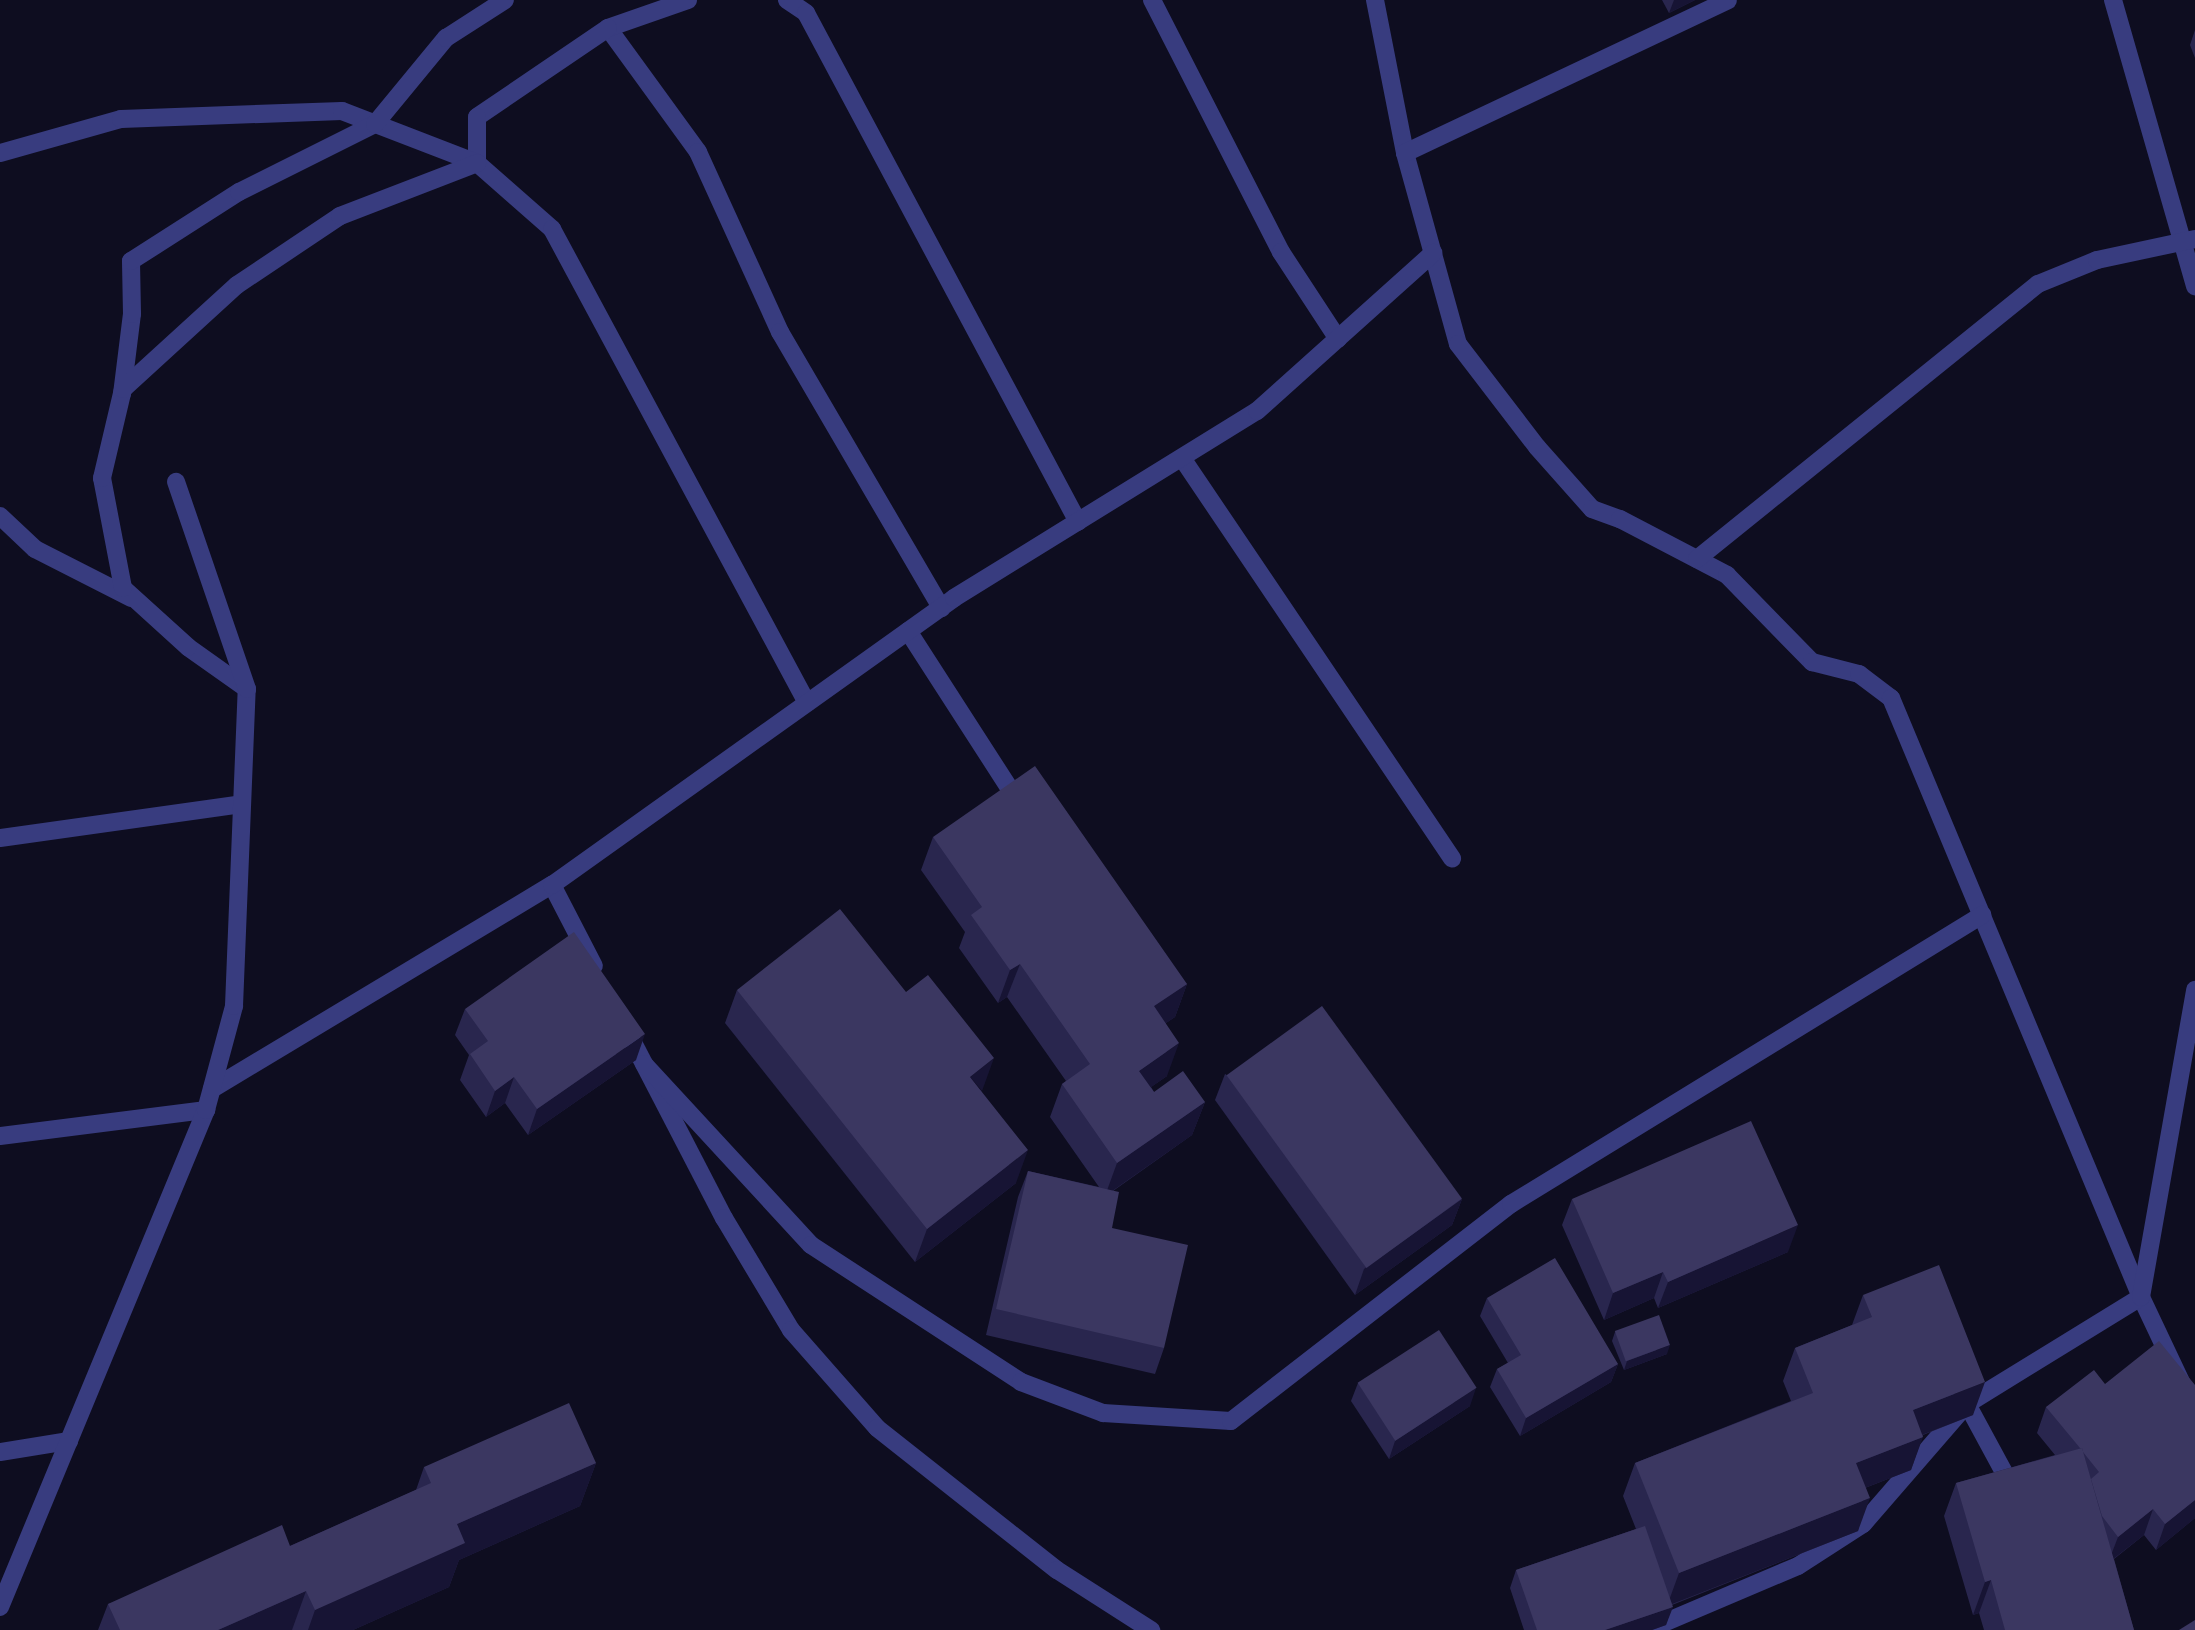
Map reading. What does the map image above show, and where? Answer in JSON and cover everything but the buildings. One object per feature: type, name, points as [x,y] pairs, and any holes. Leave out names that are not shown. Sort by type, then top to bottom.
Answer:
[{"type":"street","points":[[122,396],[132,314],[131,261],[239,192],[375,124],[446,38],[505,0]]},
{"type":"street","points":[[477,163],[477,117],[608,28],[688,0]]},
{"type":"street","points":[[787,0],[806,13],[1078,522]]},
{"type":"street","points":[[1152,0],[1281,252],[1338,339]]},
{"type":"street","points":[[1376,0],[1405,153],[1458,344],[1537,447],[1592,509],[1620,519],[1727,575],[1812,662],[1859,674],[1891,698],[2141,1297],[2195,1410]]},
{"type":"street","points":[[1405,153],[1728,0]]},
{"type":"street","points":[[2113,0],[2188,240],[2195,286]]},
{"type":"street","points":[[608,28],[698,152],[779,332],[941,608]]},
{"type":"street","points":[[0,153],[121,119],[342,111],[477,163],[552,229],[807,703]]},
{"type":"street","points":[[247,689],[188,647],[123,588],[102,478],[123,389],[237,285],[340,216],[477,163]]},
{"type":"street","points":[[1697,559],[2038,284],[2097,260],[2188,240]]},
{"type":"street","points":[[212,1089],[552,885],[941,608],[1257,411],[1433,253]]},
{"type":"street","points":[[1182,458],[1452,858]]},
{"type":"street","points":[[0,1607],[206,1110],[234,1006],[247,689],[176,482]]},
{"type":"street","points":[[0,516],[35,548],[140,603]]},
{"type":"street","points":[[908,631],[1029,817]]},
{"type":"street","points":[[0,838],[242,804]]},
{"type":"street","points":[[552,885],[601,981]]},
{"type":"street","points":[[644,1064],[811,1245],[1021,1382],[1103,1413],[1231,1421],[1511,1204],[1982,915]]},
{"type":"street","points":[[1647,1630],[1798,1566],[1863,1524],[1967,1404],[2141,1297],[2195,990]]},
{"type":"street","points":[[620,1016],[724,1218],[791,1331],[877,1428],[1058,1570],[1151,1630]]},
{"type":"street","points":[[0,1136],[206,1110]]},
{"type":"street","points":[[1967,1404],[2020,1501]]},
{"type":"street","points":[[0,1452],[69,1441]]}]
